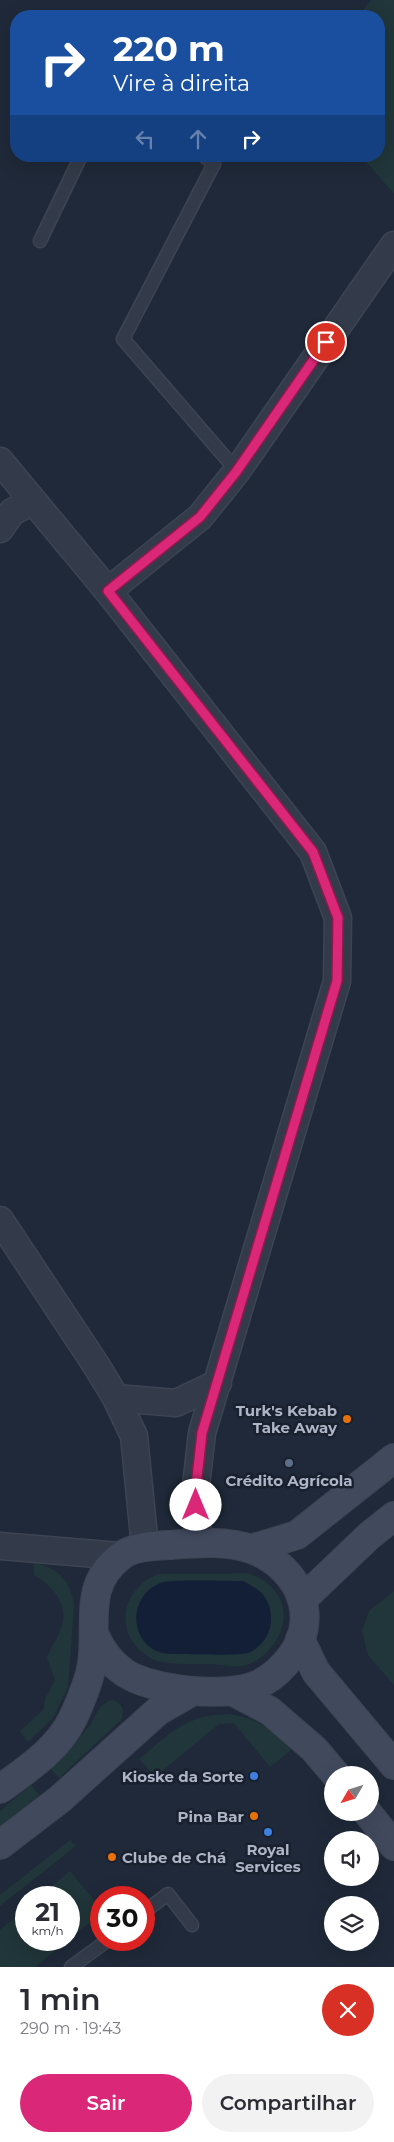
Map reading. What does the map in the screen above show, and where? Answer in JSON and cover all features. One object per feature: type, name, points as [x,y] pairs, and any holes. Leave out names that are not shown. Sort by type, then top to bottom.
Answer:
[{"type":"main road","points":[[251,1548],[297,1535],[394,1458]]},
{"type":"main road","points":[[303,1598],[369,1536],[394,1516]]},
{"type":"main road","points":[[0,1790],[50,1750],[72,1720],[91,1668],[94,1634],[92,1612],[99,1587],[105,1574],[132,1552],[198,1543],[236,1545],[251,1548],[274,1562],[290,1576],[303,1598],[304,1618],[300,1639],[286,1663],[274,1674],[257,1685],[232,1690],[193,1691],[158,1685],[126,1674],[107,1657],[100,1648],[94,1634]]},
{"type":"main road","points":[[300,1639],[316,1672],[394,1765]]},
{"type":"main road","points":[[232,1690],[270,1711],[314,1750],[328,1766]]},
{"type":"main road","points":[[0,1845],[60,1799],[158,1711],[193,1691]]},
{"type":"main road","points":[[373,1821],[394,1846]]},
{"type":"street","points":[[108,591],[200,517],[236,472],[394,244]]},
{"type":"street","points":[[0,461],[108,591],[313,852],[338,918],[337,981],[201,1442],[196,1486],[198,1543]]},
{"type":"street","points":[[0,529],[12,512],[32,501]]},
{"type":"street","points":[[0,1220],[116,1398],[134,1436],[132,1552],[0,1546]]},
{"type":"street","points":[[116,1398],[176,1403],[218,1383]]},
{"type":"lane","points":[[40,241],[78,162]]},
{"type":"lane","points":[[212,162],[214,164],[123,339],[236,472]]},
{"type":"lane","points":[[155,1904],[168,1894],[192,1924]]},
{"type":"lane","points":[[71,1967],[93,1951]]},
{"type":"green space","points":[[371,0],[394,0],[394,194],[366,162],[385,162],[385,10],[364,10]]},
{"type":"green space","points":[[34,1563],[50,1568],[62,1577],[70,1590],[74,1607],[68,1687],[53,1718],[28,1742],[20,1731],[44,1709],[45,1699],[55,1680],[47,1658],[62,1627],[64,1614],[56,1594],[46,1583],[34,1575]]},
{"type":"green space","points":[[158,1574],[247,1574],[265,1581],[280,1598],[283,1608],[281,1630],[276,1641],[260,1658],[242,1666],[175,1664],[159,1662],[150,1658],[137,1647],[130,1636],[126,1625],[126,1613],[129,1601],[136,1590],[145,1581]]},
{"type":"green space","points":[[394,1591],[394,1685],[368,1655],[362,1631],[369,1611]]},
{"type":"green space","points":[[112,1700],[119,1703],[122,1707],[121,1720],[59,1778],[49,1767],[81,1736],[90,1725],[98,1710]]},
{"type":"green space","points":[[229,1714],[248,1718],[263,1725],[277,1735],[291,1750],[270,1767],[234,1723],[219,1724],[155,1777],[139,1759],[170,1734],[190,1722],[214,1715]]},
{"type":"green space","points":[[31,1785],[39,1795],[0,1827],[0,1811]]},
{"type":"green space","points":[[70,1840],[76,1846],[25,1886],[15,1886],[15,1894],[0,1906],[0,1895]]},
{"type":"green space","points":[[70,1871],[90,1896],[90,1922],[80,1931],[80,1886],[52,1886]]},
{"type":"green space","points":[[15,1917],[15,1951],[55,1951],[35,1967],[0,1967],[0,1930]]},
{"type":"water","points":[[243,1581],[263,1595],[269,1604],[271,1617],[270,1629],[265,1639],[258,1647],[248,1653],[172,1654],[158,1652],[140,1636],[137,1625],[137,1612],[140,1601],[148,1591],[160,1583]]},
{"type":"place","name":"Turk's Kebab Take Away","points":[[347,1419]]},
{"type":"place","name":"Crédito Agrícola","points":[[289,1463]]},
{"type":"place","name":"Kioske da Sorte","points":[[254,1776]]},
{"type":"place","name":"Pina Bar","points":[[254,1816]]},
{"type":"place","name":"Royal Services","points":[[268,1832]]},
{"type":"place","name":"Clube de Chá","points":[[112,1857]]},
{"type":"route","points":[[196,1505],[196,1486],[202,1433],[337,981],[338,918],[313,852],[108,591],[200,517],[236,472],[326,342]]}]
